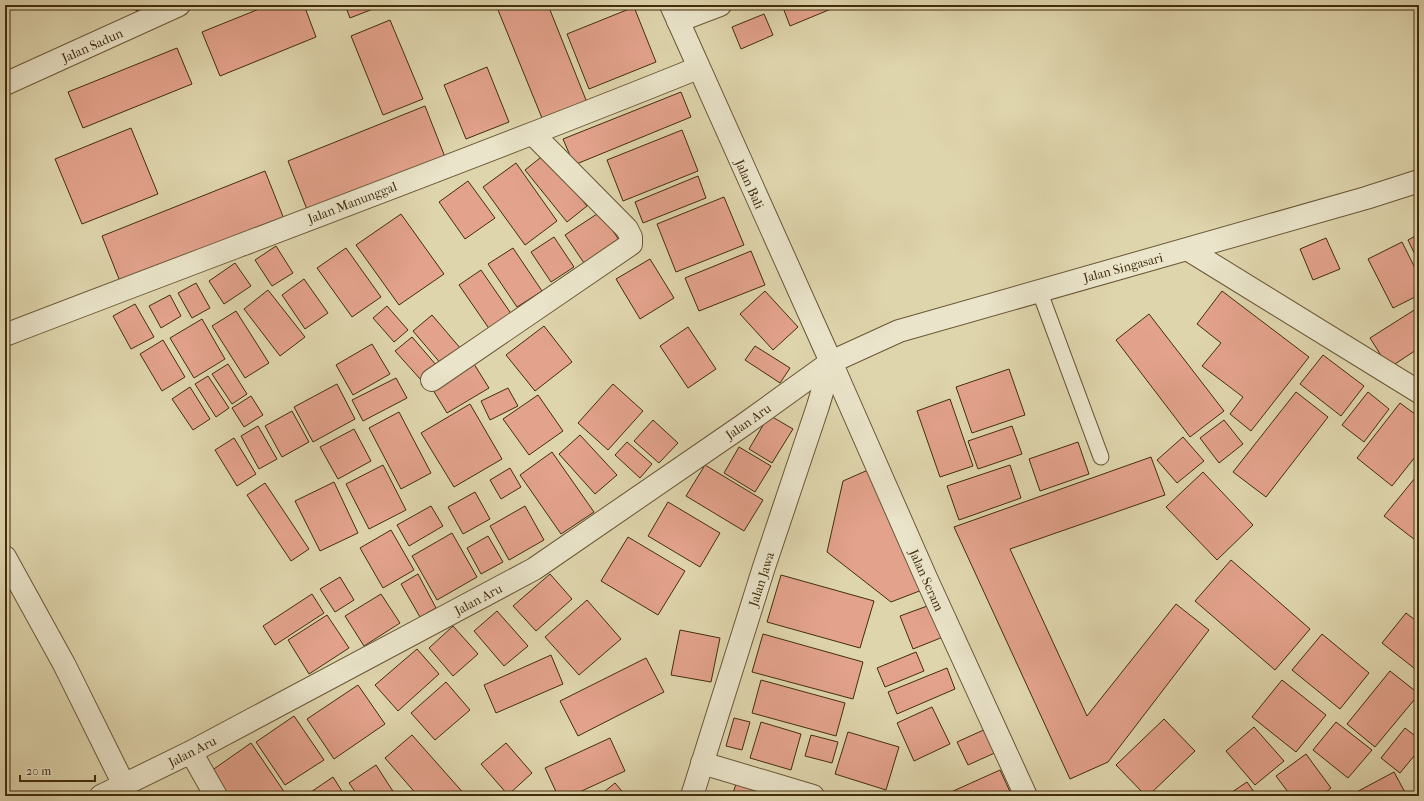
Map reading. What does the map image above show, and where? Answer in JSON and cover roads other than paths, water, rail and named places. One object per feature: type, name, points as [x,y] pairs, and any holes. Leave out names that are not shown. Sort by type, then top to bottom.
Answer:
[{"type":"street","name":"Jalan Sadun","points":[[5,84],[179,5]]},
{"type":"street","points":[[674,13],[720,5]]},
{"type":"street","name":"Jalan Bali","points":[[674,13],[831,362]]},
{"type":"street","name":"Jalan Manunggal","points":[[5,335],[224,250],[533,134],[698,68]]},
{"type":"street","points":[[432,380],[631,244],[631,237],[627,229],[533,134]]},
{"type":"street","name":"Jalan Singasari","points":[[831,362],[899,331],[1419,181]]},
{"type":"street","points":[[1187,249],[1419,392]]},
{"type":"street","name":"Jalan Aru","points":[[101,796],[191,752],[534,569],[742,426],[831,362]]},
{"type":"street","name":"Jalan Jawa","points":[[692,796],[831,362]]},
{"type":"street","name":"Jalan Seram","points":[[831,362],[927,580],[1026,796]]},
{"type":"street","points":[[5,557],[64,664],[124,785]]},
{"type":"street","points":[[191,752],[216,796]]},
{"type":"street","points":[[702,763],[813,796]]},
{"type":"lane","points":[[1039,290],[1101,457]]}]
